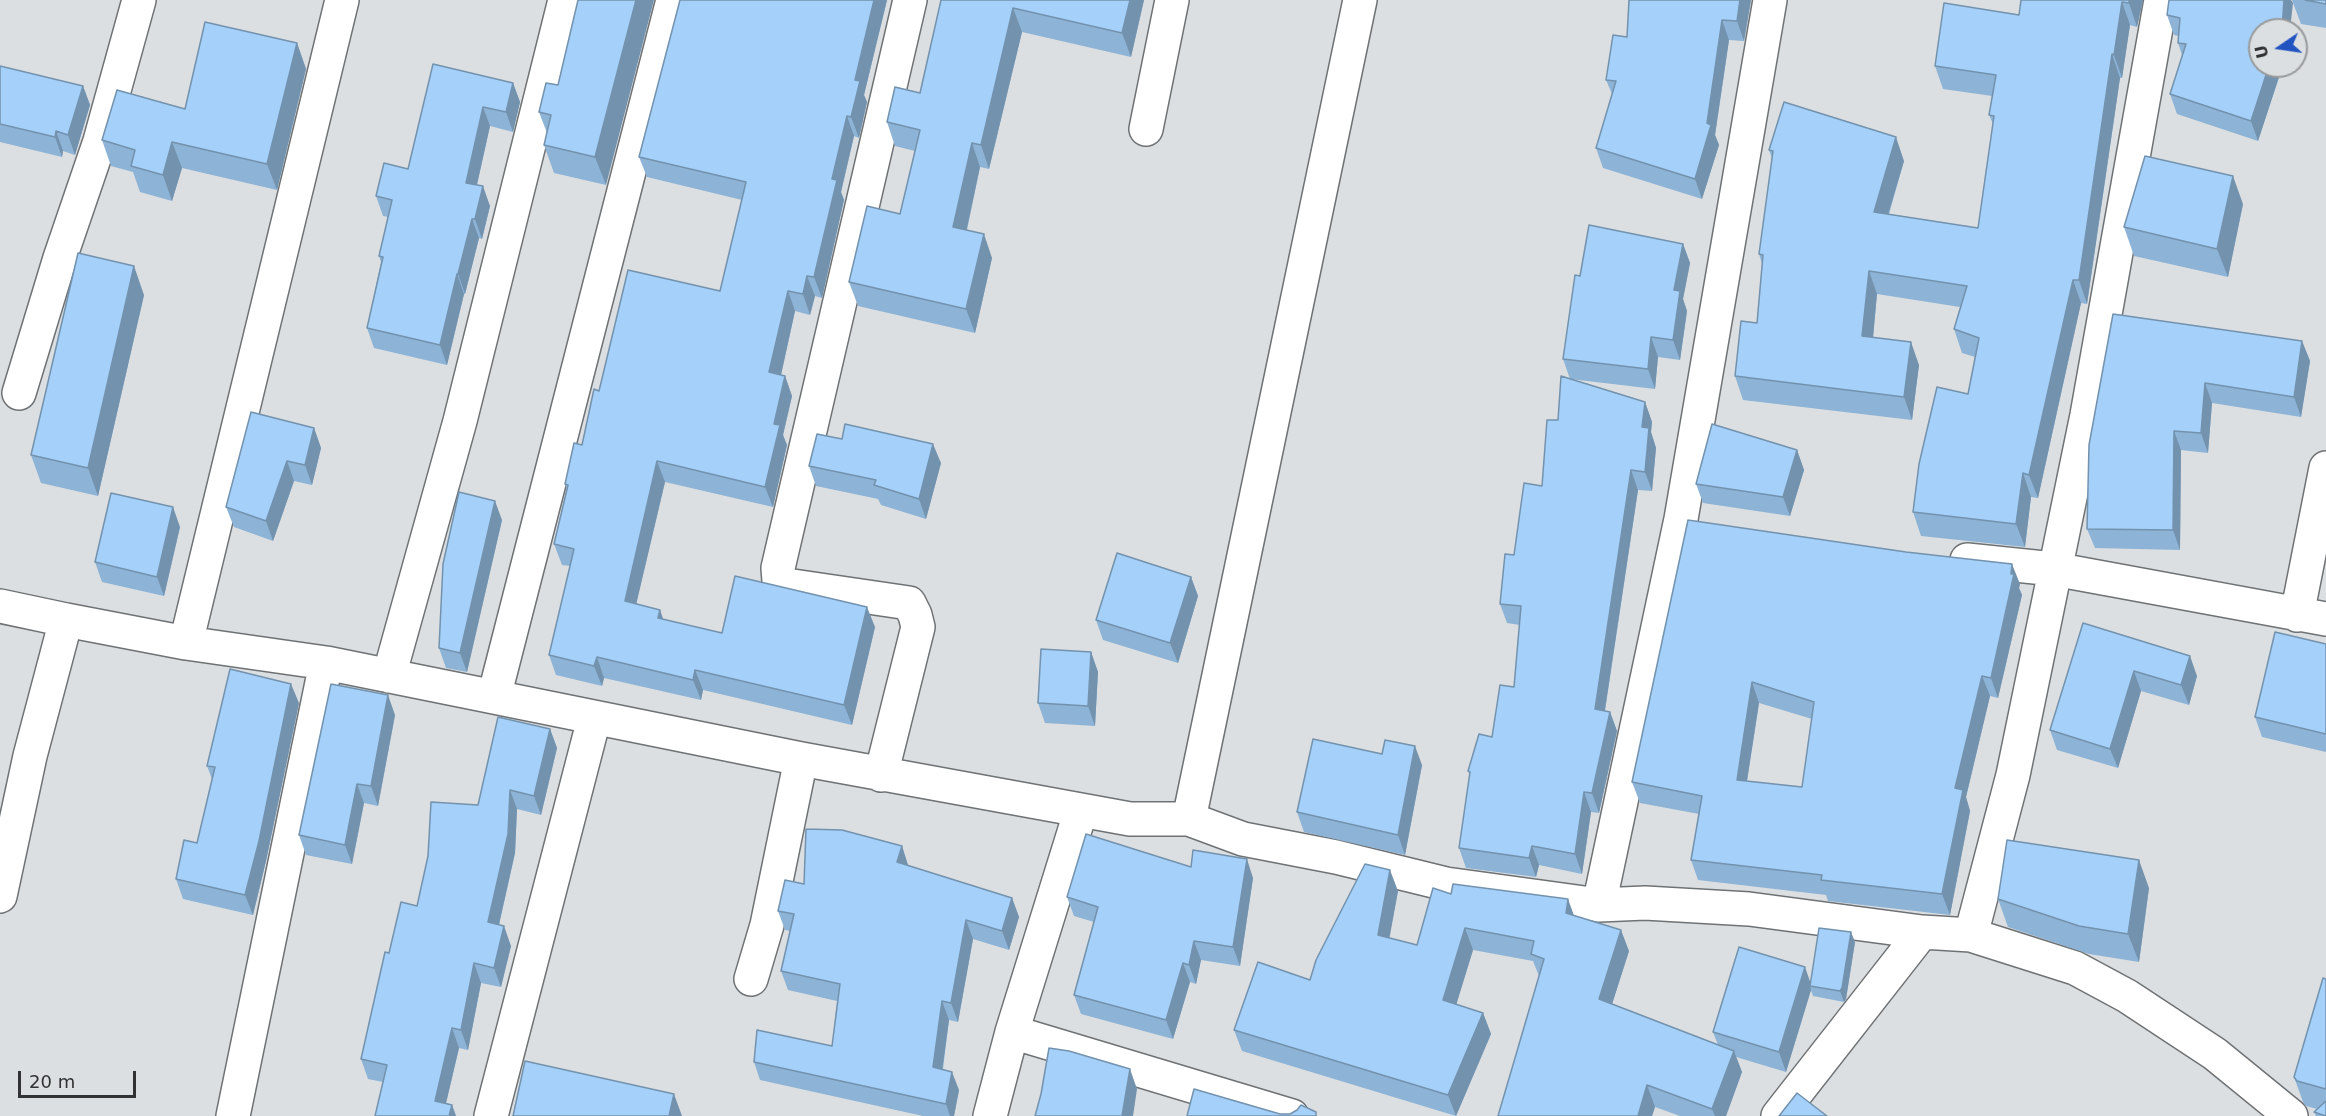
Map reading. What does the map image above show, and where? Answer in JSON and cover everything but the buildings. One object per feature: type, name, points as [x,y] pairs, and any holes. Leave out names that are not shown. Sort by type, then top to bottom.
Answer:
[{"type":"street","points":[[19,393],[60,258],[100,141],[139,0]]},
{"type":"street","points":[[186,643],[342,0]]},
{"type":"street","points":[[389,676],[460,421],[565,0]]},
{"type":"street","points":[[494,697],[673,0]]},
{"type":"street","points":[[882,775],[918,627],[909,603],[786,585],[779,581],[778,568],[910,0]]},
{"type":"street","points":[[1146,129],[1172,0]]},
{"type":"street","points":[[1189,819],[1360,0]]},
{"type":"street","points":[[1599,905],[1681,519],[1770,0]]},
{"type":"street","points":[[1971,935],[2013,775],[2087,415],[2161,0]]},
{"type":"street","points":[[1939,557],[2054,568],[2312,617],[2326,468]]},
{"type":"street","points":[[1681,519],[1714,524]]},
{"type":"street","points":[[0,606],[186,643],[326,663],[594,719],[882,775],[1130,819],[1189,819],[1243,839],[1336,857],[1446,884],[1599,905],[1645,903],[1749,909],[1922,932],[1971,935],[2075,968],[2127,996],[2215,1054],[2291,1116]]},
{"type":"street","points":[[0,896],[30,756],[66,620]]},
{"type":"street","points":[[232,1116],[326,663]]},
{"type":"street","points":[[491,1116],[594,719]]},
{"type":"street","points":[[751,979],[767,925],[801,759]]},
{"type":"street","points":[[990,1116],[1012,1032],[1080,810]]},
{"type":"street","points":[[1778,1116],[1922,932]]},
{"type":"street","points":[[1012,1032],[1292,1116]]}]
